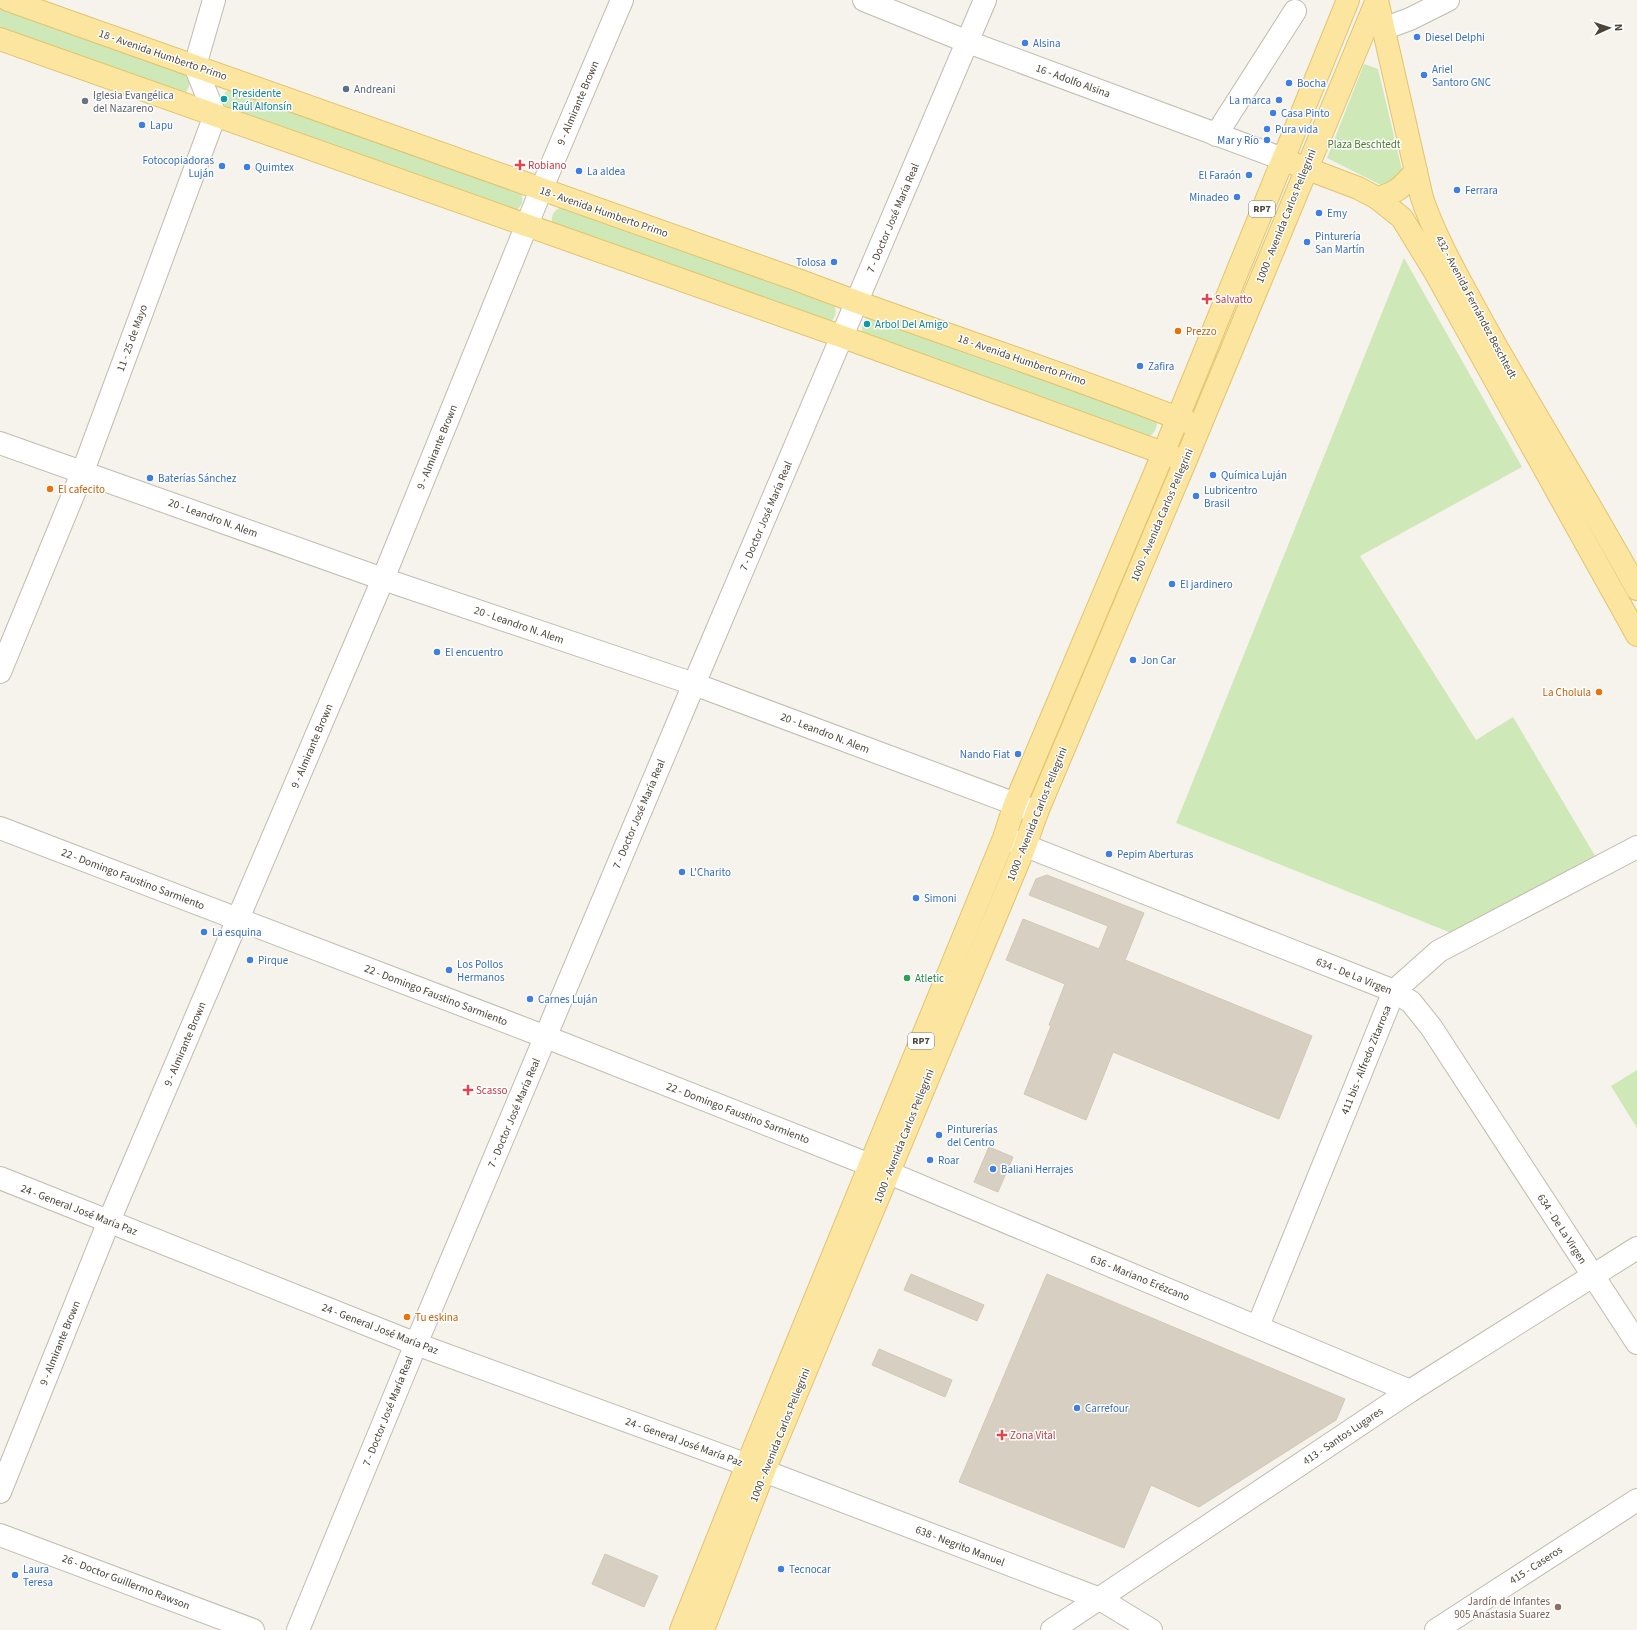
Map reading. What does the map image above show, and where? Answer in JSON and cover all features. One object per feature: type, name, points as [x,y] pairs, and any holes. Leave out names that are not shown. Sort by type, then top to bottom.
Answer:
[{"type":"main road","name":"18 - Avenida Humberto Primo","points":[[8,0],[856,303],[1074,378],[1199,427]]},
{"type":"main road","name":"1000 - Avenida Carlos Pellegrini","points":[[681,1630],[756,1468],[879,1169],[1016,804],[1163,454],[1348,0]]},
{"type":"main road","name":"1000 - Avenida Carlos Pellegrini","points":[[879,1169],[1025,846],[1037,812],[1185,462],[1305,168],[1377,0]]},
{"type":"main road","name":"432 - Avenida Fernández Beschtedt","points":[[1377,0],[1416,171],[1428,216],[1450,263],[1500,354],[1636,583]]},
{"type":"main road","points":[[0,39],[843,337],[1185,462]]},
{"type":"main road","name":"432 - Avenida Fernández Beschtedt","points":[[1283,159],[1358,188],[1377,198],[1402,218],[1435,272],[1637,635]]},
{"type":"main road","points":[[1377,198],[1393,194],[1402,188],[1416,171]]},
{"type":"main road","name":"1000 - Avenida Carlos Pellegrini","points":[[703,1630],[756,1468]]},
{"type":"street","points":[[214,0],[195,66],[215,115]]},
{"type":"street","name":"9 - Almirante Brown","points":[[0,1492],[109,1221],[239,920],[383,579],[541,190],[622,0]]},
{"type":"street","name":"16 - Adolfo Alsina","points":[[864,0],[968,42],[1283,159]]},
{"type":"street","name":"7 - Doctor José María Real","points":[[298,1630],[416,1344],[694,684],[843,337],[856,303],[985,0]]},
{"type":"street","points":[[1384,29],[1410,19],[1446,0]]},
{"type":"street","points":[[1216,135],[1295,11]]},
{"type":"street","name":"11 - 25 de Mayo","points":[[0,672],[83,471],[215,115]]},
{"type":"street","name":"20 - Leandro N. Alem","points":[[0,443],[83,471],[383,579],[694,684],[1037,812]]},
{"type":"street","name":"22 - Domingo Faustino Sarmiento","points":[[0,828],[546,1037],[879,1169]]},
{"type":"street","name":"634 - De La Virgen","points":[[1004,838],[1394,991],[1411,1002],[1431,1027],[1637,1343]]},
{"type":"street","name":"411 bis - Alfredo Zitarrosa","points":[[1258,1326],[1394,991],[1439,951],[1637,847]]},
{"type":"street","name":"636 - Mariano Erézcano","points":[[879,1169],[1258,1326],[1410,1391]]},
{"type":"street","name":"24 - General José María Paz","points":[[0,1178],[416,1344],[756,1468]]},
{"type":"street","name":"413 - Santos Lugares","points":[[1052,1630],[1410,1391],[1637,1248]]},
{"type":"street","name":"638 - Negrito Manuel","points":[[756,1468],[1100,1599],[1152,1630]]},
{"type":"street","name":"415 - Caseros","points":[[1436,1630],[1637,1500]]},
{"type":"street","name":"26 - Doctor Guillermo Rawson","points":[[0,1535],[252,1630]]},
{"type":"green space","points":[[0,8],[181,70],[188,76],[190,83],[189,86],[185,93],[181,96],[0,34]]},
{"type":"green space","name":"Plaza Beschtedt","points":[[1364,64],[1378,69],[1403,174],[1389,189],[1327,158]]},
{"type":"green space","points":[[231,89],[519,190],[522,196],[521,205],[514,212],[224,112],[221,102],[225,93]]},
{"type":"green space","points":[[561,207],[833,302],[836,312],[835,315],[827,324],[554,229],[552,216],[555,211]]},
{"type":"green space","points":[[1404,258],[1522,467],[1360,556],[1476,740],[1513,717],[1598,861],[1459,936],[1176,823]]},
{"type":"green space","points":[[871,315],[1157,421],[1156,429],[1148,437],[864,338],[862,325],[865,319]]},
{"type":"green space","points":[[1637,1070],[1637,1128],[1611,1086]]},
{"type":"building","points":[[1047,875],[1144,913],[1125,960],[1312,1036],[1279,1119],[1113,1052],[1086,1120],[1024,1094],[1051,1026],[1049,1025],[1065,984],[1006,960],[1023,919],[1099,949],[1108,926],[1029,895],[1036,879]]},
{"type":"building","name":"Baliani Herrajes","points":[[989,1147],[1013,1157],[998,1192],[974,1182]]},
{"type":"building","points":[[911,1274],[984,1305],[977,1321],[904,1290]]},
{"type":"building","points":[[1047,1274],[1345,1399],[1336,1420],[1199,1507],[1151,1485],[1124,1548],[959,1482]]},
{"type":"building","points":[[879,1349],[952,1380],[945,1397],[872,1365]]},
{"type":"building","points":[[605,1554],[658,1576],[644,1607],[592,1584]]},
{"type":"place","name":"Diesel Delphi","points":[[1417,37]]},
{"type":"place","name":"Alsina","points":[[1025,43]]},
{"type":"place","name":"Ariel Santoro GNC","points":[[1424,75]]},
{"type":"place","name":"Bocha","points":[[1289,83]]},
{"type":"place","name":"Andreani","points":[[346,89]]},
{"type":"place","name":"Presidente Raúl Alfonsín","points":[[224,99]]},
{"type":"place","name":"La marca","points":[[1279,100]]},
{"type":"place","name":"Iglesia Evangélica del Nazareno","points":[[85,101]]},
{"type":"place","name":"Casa Pinto","points":[[1273,113]]},
{"type":"place","name":"Lapu","points":[[142,125]]},
{"type":"place","name":"Pura vida","points":[[1267,129]]},
{"type":"place","name":"Mar y Río","points":[[1267,140]]},
{"type":"place","name":"Robiano","points":[[520,165]]},
{"type":"place","name":"Fotocopiadoras Luján","points":[[222,166]]},
{"type":"place","name":"Quimtex","points":[[247,167]]},
{"type":"place","name":"La aldea","points":[[579,171]]},
{"type":"place","name":"El Faraón","points":[[1249,175]]},
{"type":"place","name":"Ferrara","points":[[1457,190]]},
{"type":"place","name":"Minadeo","points":[[1237,197]]},
{"type":"place","name":"Emy","points":[[1319,213]]},
{"type":"place","name":"Pinturería San Martín","points":[[1307,242]]},
{"type":"place","name":"Tolosa","points":[[834,262]]},
{"type":"place","name":"Salvatto","points":[[1207,299]]},
{"type":"place","name":"Arbol Del Amigo","points":[[867,324]]},
{"type":"place","name":"Prezzo","points":[[1178,331]]},
{"type":"place","name":"Zafira","points":[[1140,366]]},
{"type":"place","name":"Química Luján","points":[[1213,475]]},
{"type":"place","name":"Baterías Sánchez","points":[[150,478]]},
{"type":"place","name":"El cafecito","points":[[50,489]]},
{"type":"place","name":"Lubricentro Brasil","points":[[1196,496]]},
{"type":"place","name":"El jardinero","points":[[1172,584]]},
{"type":"place","name":"El encuentro","points":[[437,652]]},
{"type":"place","name":"Jon Car","points":[[1133,660]]},
{"type":"place","name":"La Cholula","points":[[1599,692]]},
{"type":"place","name":"Nando Fiat","points":[[1018,754]]},
{"type":"place","name":"Pepim Aberturas","points":[[1109,854]]},
{"type":"place","name":"L'Charito","points":[[682,872]]},
{"type":"place","name":"Simoni","points":[[916,898]]},
{"type":"place","name":"La esquina","points":[[204,932]]},
{"type":"place","name":"Pirque","points":[[250,960]]},
{"type":"place","name":"Los Pollos Hermanos","points":[[449,970]]},
{"type":"place","name":"Atletic","points":[[907,978]]},
{"type":"place","name":"Carnes Luján","points":[[530,999]]},
{"type":"place","name":"Scasso","points":[[468,1090]]},
{"type":"place","name":"Pinturerías del Centro","points":[[939,1135]]},
{"type":"place","name":"Roar","points":[[930,1160]]},
{"type":"place","name":"Baliani Herrajes","points":[[993,1169]]},
{"type":"place","name":"Tu eskina","points":[[407,1317]]},
{"type":"place","name":"Carrefour","points":[[1077,1408]]},
{"type":"place","name":"Zona Vital","points":[[1002,1435]]},
{"type":"place","name":"Tecnocar","points":[[781,1569]]},
{"type":"place","name":"Laura Teresa","points":[[15,1575]]},
{"type":"place","name":"Jardín de Infantes 905 Anastasia Suarez","points":[[1558,1607]]}]
